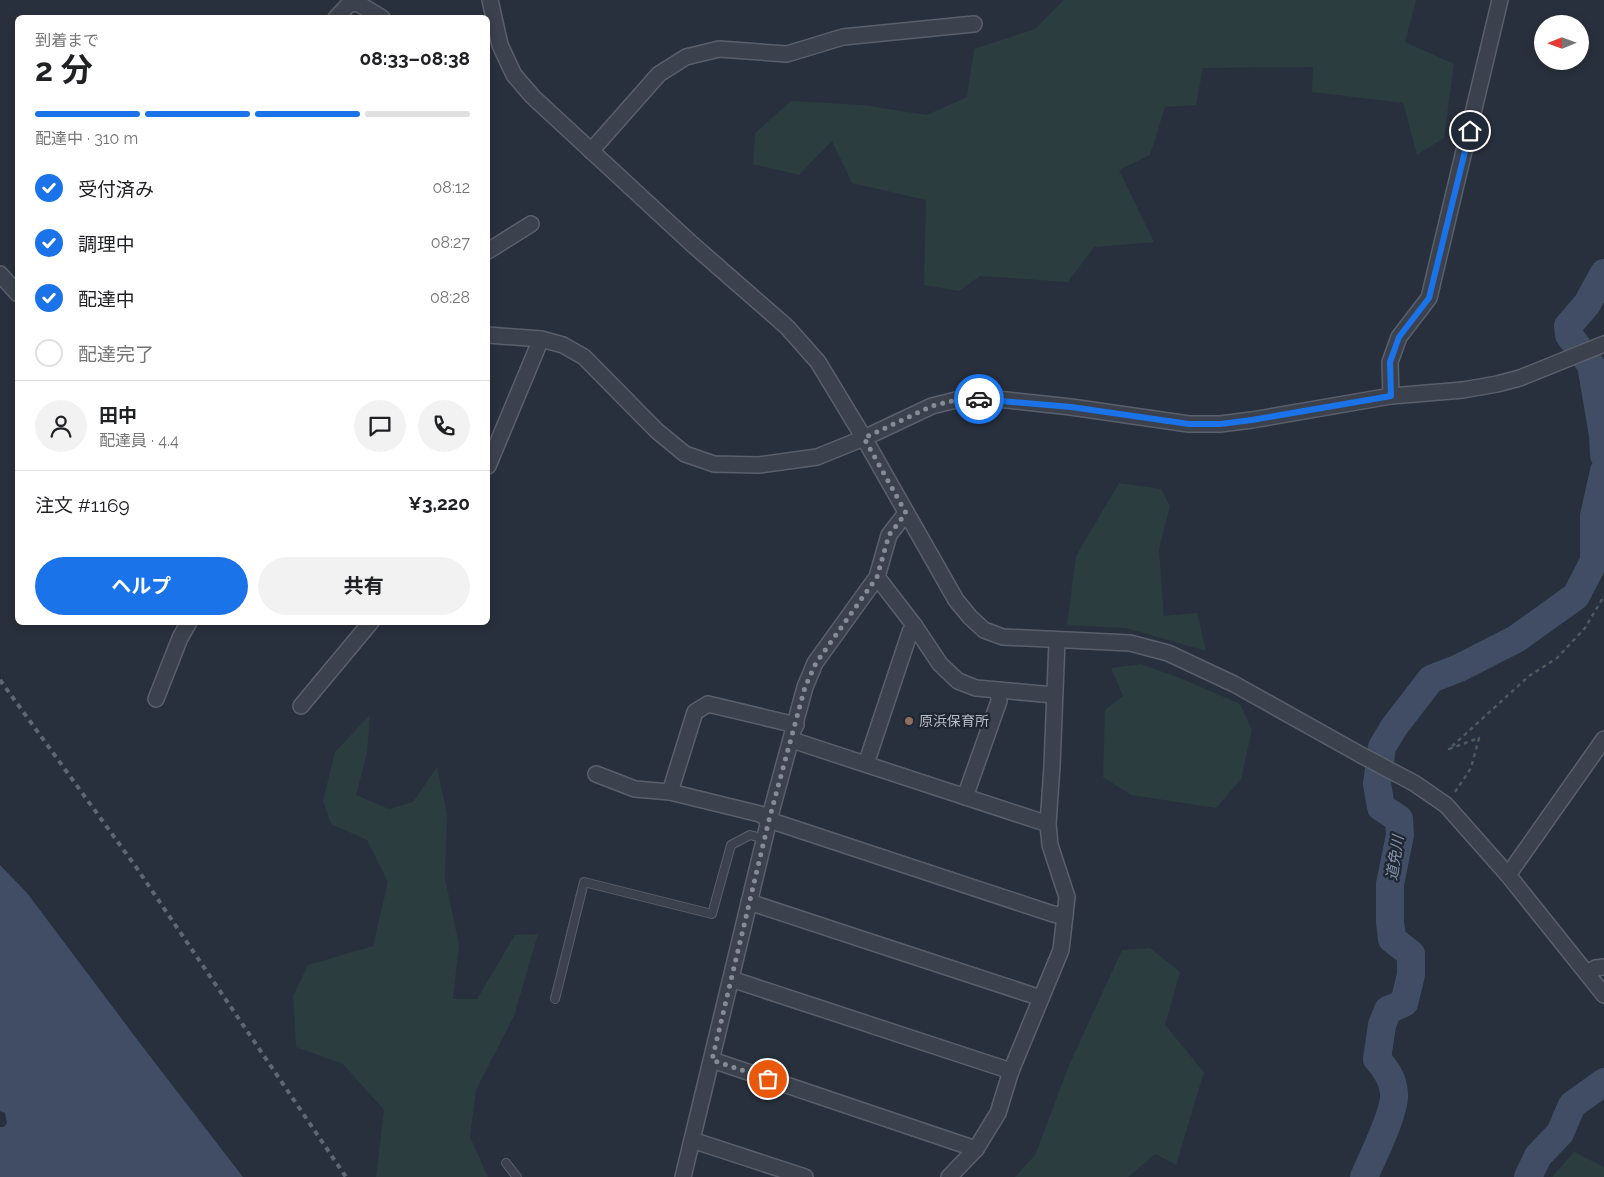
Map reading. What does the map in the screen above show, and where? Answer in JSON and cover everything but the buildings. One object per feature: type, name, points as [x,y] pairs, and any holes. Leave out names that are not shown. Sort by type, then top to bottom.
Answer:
[{"type":"street","points":[[490,0],[500,45],[514,75],[533,97],[787,327],[818,362],[864,438],[956,600],[984,630],[1004,637],[1130,643],[1168,653],[1243,688],[1361,755],[1414,782],[1446,805],[1508,875],[1604,995]]},
{"type":"street","points":[[1391,396],[1390,362],[1399,337],[1429,298],[1500,0]]},
{"type":"street","points":[[339,15],[350,3],[359,4],[377,15]]},
{"type":"street","points":[[591,151],[659,74],[686,57],[719,49],[787,54],[843,37],[974,24]]},
{"type":"street","points":[[490,250],[531,224]]},
{"type":"street","points":[[0,274],[15,291]]},
{"type":"street","points":[[490,335],[541,339],[563,345],[584,357],[656,431],[685,454],[714,464],[758,465],[817,457],[864,438],[932,406],[956,400],[988,398],[1071,407],[1189,424],[1220,424],[1391,396],[1463,390],[1497,384],[1529,375],[1604,344]]},
{"type":"street","points":[[490,461],[541,339]]},
{"type":"street","points":[[683,1177],[764,839],[805,687],[816,663],[877,577],[889,535],[906,513]]},
{"type":"street","points":[[877,577],[914,625],[940,664],[958,681],[976,688],[1054,695]]},
{"type":"street","points":[[156,699],[180,638],[187,625]]},
{"type":"street","points":[[301,706],[368,625]]},
{"type":"street","points":[[866,764],[914,625]]},
{"type":"street","points":[[949,1177],[976,1148],[998,1113],[1011,1071],[1061,950],[1067,897],[1050,845],[1048,824],[1057,641]]},
{"type":"street","points":[[965,797],[998,701],[998,690]]},
{"type":"street","points":[[670,792],[695,712],[708,704],[796,725]]},
{"type":"street","points":[[1508,875],[1604,739]]},
{"type":"street","points":[[792,740],[1048,824]]},
{"type":"street","points":[[596,774],[635,789],[670,792],[760,814],[769,820],[1053,914],[1065,916]]},
{"type":"street","points":[[749,902],[1040,998]]},
{"type":"street","points":[[1587,972],[1604,967]]},
{"type":"street","points":[[731,979],[1011,1071]]},
{"type":"street","points":[[712,1060],[976,1148]]},
{"type":"street","points":[[692,1140],[805,1177]]},
{"type":"lane","points":[[555,999],[584,882],[712,914],[731,845],[750,834],[764,839]]},
{"type":"lane","points":[[506,1163],[517,1177]]},
{"type":"path","points":[[1446,805],[1471,768],[1479,738],[1449,749],[1529,676],[1557,658],[1585,628],[1604,596]]},
{"type":"shaded area","points":[[1064,0],[1416,0],[1405,42],[1454,64],[1444,138],[1417,155],[1403,103],[1312,92],[1313,67],[1203,68],[1196,105],[1165,107],[1150,155],[1119,170],[1154,242],[1094,247],[1068,282],[980,276],[959,291],[924,285],[926,200],[852,183],[832,141],[799,175],[753,164],[755,133],[791,101],[863,105],[927,115],[967,97],[974,49],[1035,29]]},
{"type":"shaded area","points":[[1119,483],[1161,489],[1170,506],[1159,550],[1164,616],[1197,613],[1206,651],[1126,628],[1067,625],[1076,556]]},
{"type":"shaded area","points":[[1141,664],[1185,680],[1240,704],[1252,730],[1241,779],[1216,808],[1131,795],[1103,777],[1105,710],[1123,696],[1111,668]]},
{"type":"shaded area","points":[[370,715],[367,753],[356,795],[389,809],[413,802],[437,767],[447,814],[445,878],[459,945],[453,999],[477,999],[515,935],[538,934],[514,1016],[476,1090],[470,1137],[488,1177],[376,1177],[384,1110],[343,1064],[296,1047],[293,996],[308,965],[373,946],[388,882],[367,840],[331,824],[323,801],[335,752]]},
{"type":"shaded area","points":[[1150,948],[1180,972],[1165,1025],[1204,1072],[1176,1165],[1155,1154],[1128,1177],[1015,1177],[1035,1155],[1070,1063],[1122,950]]},
{"type":"shaded area","points":[[1574,1152],[1604,1167],[1604,1177],[1552,1177]]},
{"type":"water","points":[[0,865],[27,893],[243,1177],[0,1177],[0,1127],[4,1127],[7,1123],[5,1113],[0,1111]]},
{"type":"waterway","name":"道免川","points":[[1604,273],[1587,304],[1568,326],[1569,335],[1591,365],[1603,435],[1604,455]]},
{"type":"waterway","name":"道免川","points":[[1364,1177],[1378,1147],[1394,1101],[1391,1079],[1377,1059],[1382,1025],[1388,1010],[1404,1003],[1411,975],[1411,954],[1392,939],[1390,884],[1400,835],[1399,819],[1381,807],[1377,784],[1382,747],[1394,727],[1431,679],[1459,668],[1516,639],[1576,596],[1594,561],[1594,516],[1604,471]]},
{"type":"waterway","points":[[1528,1177],[1538,1156],[1560,1133],[1572,1105],[1604,1082]]},
{"type":"railway","points":[[0,680],[136,867],[346,1177]]},
{"type":"way so far","points":[[768,1079],[712,1060],[769,820],[805,687],[816,663],[877,577],[889,535],[906,513],[864,438],[932,406],[956,400],[979,399]]},
{"type":"place","name":"原浜保育所","points":[[909,721]]},
{"type":"route","points":[[979,399],[988,398],[1071,407],[1189,424],[1220,424],[1391,396],[1390,362],[1399,337],[1429,298],[1470,131]]}]
